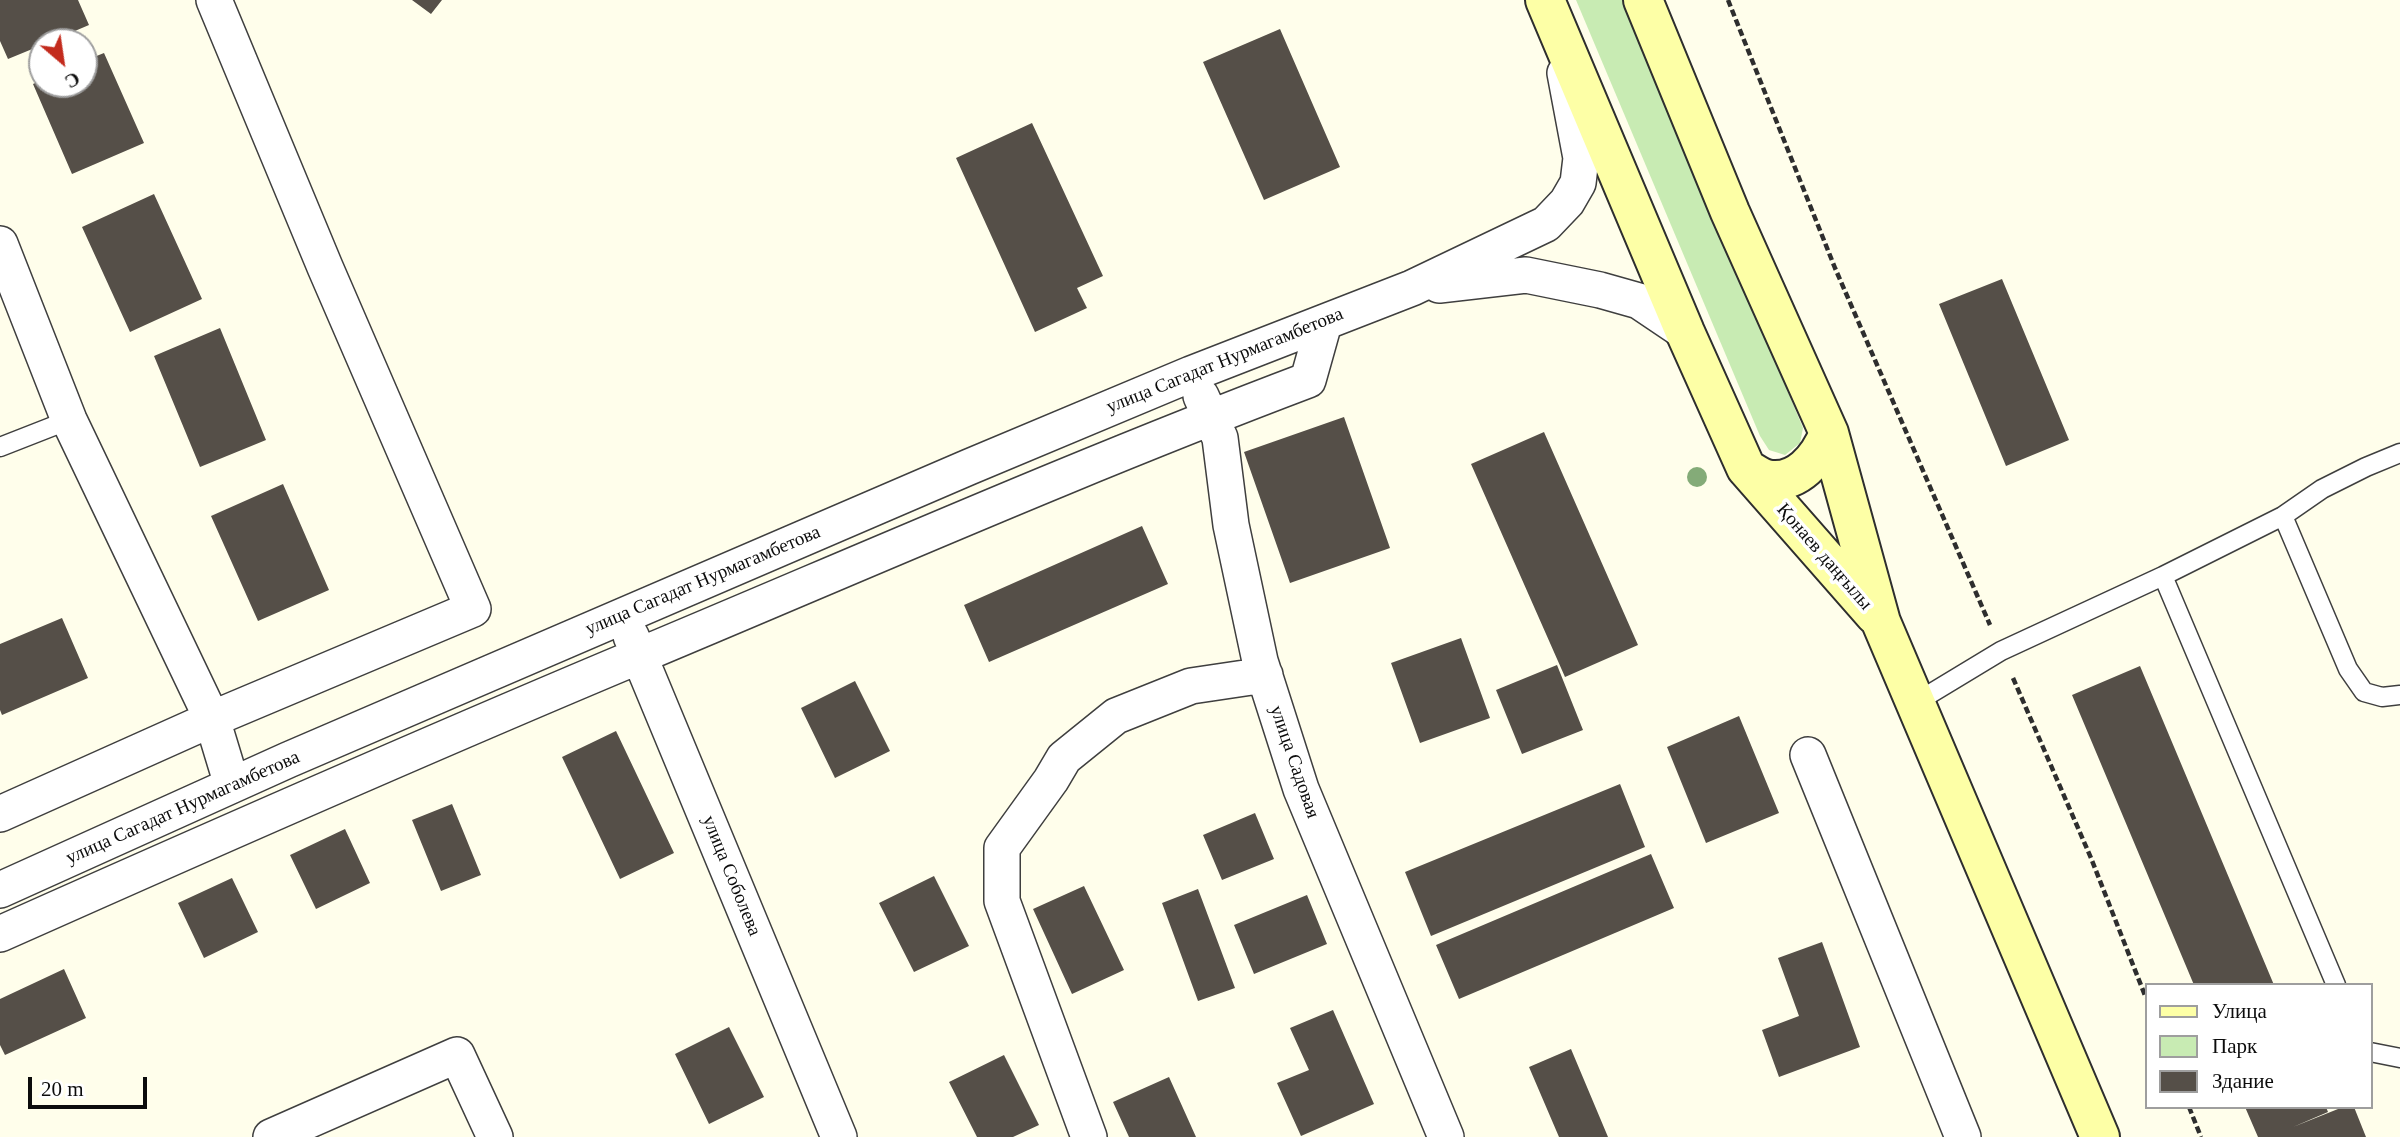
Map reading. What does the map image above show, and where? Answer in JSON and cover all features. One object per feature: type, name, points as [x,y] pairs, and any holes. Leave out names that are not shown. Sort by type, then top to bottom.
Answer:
[{"type":"main road","name":"Қонаев даңғылы","points":[[1643,0],[1730,212],[1829,433],[1881,622]]},
{"type":"main road","name":"Қонаев даңғылы","points":[[1549,9],[1685,332],[1746,468],[1881,622]]},
{"type":"main road","points":[[1746,468],[1763,478],[1774,480],[1802,471],[1815,461],[1829,433]]},
{"type":"main road","points":[[1881,622],[2099,1137]]},
{"type":"street","points":[[0,814],[212,719],[473,610],[325,267],[214,0]]},
{"type":"street","name":"улица Сагадат Нурмагамбетова","points":[[0,890],[232,785],[1191,373],[1412,288],[1546,224],[1567,202],[1578,183],[1581,158],[1570,92],[1549,9]]},
{"type":"street","points":[[0,244],[69,420],[212,719],[232,785]]},
{"type":"street","name":"улица Сагадат Нурмагамбетова","points":[[1412,288],[1526,275],[1639,301],[1685,332]]},
{"type":"street","points":[[0,934],[174,856],[849,566],[1164,435],[1308,380],[1324,323]]},
{"type":"street","name":"улица Садовая","points":[[1191,373],[1220,438],[1231,525],[1265,675],[1301,789],[1446,1137]]},
{"type":"street","name":"улица Соболева","points":[[622,616],[839,1137]]},
{"type":"street","points":[[1089,1137],[1002,901],[1002,848],[1051,780],[1063,758],[1116,716],[1191,686],[1265,675]]},
{"type":"street","points":[[1808,755],[1963,1137]]},
{"type":"street","points":[[271,1137],[457,1055],[495,1137]]},
{"type":"lane","points":[[0,447],[69,420]]},
{"type":"lane","points":[[1915,703],[2001,651],[2163,576],[2283,516],[2322,489],[2400,453]]},
{"type":"lane","points":[[2283,516],[2348,670],[2364,692],[2382,697],[2400,695]]},
{"type":"lane","points":[[2163,576],[2335,983]]},
{"type":"lane","points":[[2372,1052],[2400,1058]]},
{"type":"path","points":[[1728,0],[1835,268],[2091,858],[2144,993]]},
{"type":"path","points":[[2190,1109],[2201,1137]]},
{"type":"green space","points":[[1576,0],[1625,0],[1803,428],[1800,443],[1785,455],[1769,450],[1760,436]]},
{"type":"building","points":[[0,0],[78,0],[89,25],[82,28],[28,28],[28,51],[8,59],[0,41]]},
{"type":"building","points":[[412,0],[442,0],[431,14]]},
{"type":"building","points":[[1280,29],[1340,167],[1264,200],[1203,62]]},
{"type":"building","points":[[104,53],[144,143],[72,174],[39,98],[98,98],[98,55]]},
{"type":"building","points":[[1032,123],[1103,276],[1077,288],[1087,308],[1035,332],[956,158]]},
{"type":"building","points":[[154,194],[202,299],[130,332],[82,227]]},
{"type":"building","points":[[2002,279],[2069,440],[2006,466],[1939,304]]},
{"type":"building","points":[[220,328],[266,440],[200,467],[154,356]]},
{"type":"building","points":[[1344,417],[1390,548],[1290,583],[1244,452]]},
{"type":"building","points":[[1544,432],[1638,645],[1565,677],[1471,464]]},
{"type":"building","points":[[283,484],[329,590],[258,621],[211,516]]},
{"type":"building","points":[[1142,526],[1168,584],[989,662],[964,605]]},
{"type":"building","points":[[62,618],[88,678],[2,715],[0,644]]},
{"type":"building","points":[[1461,638],[1490,718],[1420,743],[1391,663]]},
{"type":"building","points":[[1557,665],[1583,730],[1522,754],[1496,690]]},
{"type":"building","points":[[2140,666],[2273,983],[2193,983],[2072,695]]},
{"type":"building","points":[[855,681],[890,751],[835,778],[801,708]]},
{"type":"building","points":[[1739,716],[1779,813],[1706,843],[1667,747]]},
{"type":"building","points":[[616,731],[674,853],[620,879],[562,757]]},
{"type":"building","points":[[1620,784],[1645,847],[1431,936],[1405,872]]},
{"type":"building","points":[[452,804],[481,875],[441,891],[412,820]]},
{"type":"building","points":[[1255,813],[1274,859],[1222,880],[1203,835]]},
{"type":"building","points":[[345,829],[370,883],[316,909],[290,855]]},
{"type":"building","points":[[1651,854],[1674,908],[1459,999],[1436,945]]},
{"type":"building","points":[[934,876],[969,946],[914,972],[879,903]]},
{"type":"building","points":[[232,878],[258,932],[204,958],[178,903]]},
{"type":"building","points":[[1084,886],[1124,970],[1072,994],[1033,909]]},
{"type":"building","points":[[1198,889],[1235,988],[1198,1001],[1162,903]]},
{"type":"building","points":[[1307,895],[1327,944],[1254,974],[1234,925]]},
{"type":"building","points":[[1822,942],[1860,1047],[1779,1077],[1762,1030],[1799,1016],[1778,958]]},
{"type":"building","points":[[64,969],[86,1018],[5,1055],[0,1045],[0,999]]},
{"type":"building","points":[[1333,1010],[1374,1104],[1301,1136],[1277,1083],[1309,1070],[1290,1028]]},
{"type":"building","points":[[729,1027],[764,1097],[709,1124],[675,1054]]},
{"type":"building","points":[[1571,1049],[1608,1137],[1559,1137],[1529,1067]]},
{"type":"building","points":[[1004,1055],[1039,1125],[1013,1137],[977,1137],[949,1082]]},
{"type":"building","points":[[1169,1077],[1196,1137],[1129,1137],[1113,1102]]},
{"type":"building","points":[[2246,1109],[2327,1109],[2328,1112],[2293,1127],[2338,1109],[2355,1109],[2366,1137],[2258,1137]]}]
